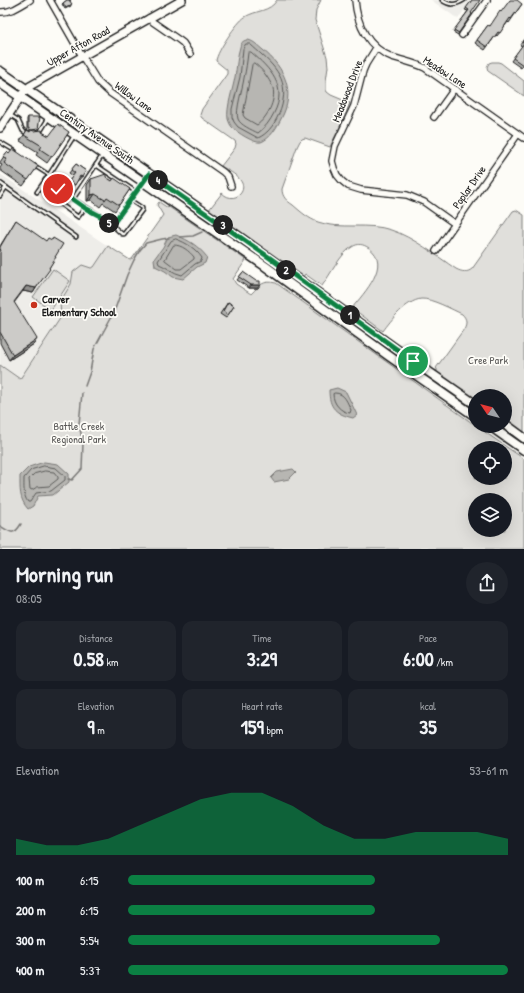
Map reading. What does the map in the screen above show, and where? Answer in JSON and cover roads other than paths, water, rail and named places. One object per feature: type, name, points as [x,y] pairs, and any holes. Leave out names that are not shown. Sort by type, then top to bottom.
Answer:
[{"type":"main road","name":"Century Avenue South","points":[[0,71],[239,236],[468,399]]},
{"type":"main road","name":"Century Avenue South","points":[[0,83],[21,96],[271,270],[468,411]]},
{"type":"main road","points":[[512,429],[524,438]]},
{"type":"main road","points":[[500,433],[524,450]]},
{"type":"street","points":[[0,12],[10,11],[30,0]]},
{"type":"street","name":"Willow Lane","points":[[50,0],[98,82],[110,93],[223,172],[228,177],[231,186]]},
{"type":"street","name":"Upper Afton Road","points":[[1,124],[26,89],[182,0]]},
{"type":"street","name":"Meadow Lane","points":[[355,0],[356,11],[364,34],[376,48],[392,57],[412,62],[426,68],[524,138]]},
{"type":"street","points":[[462,35],[487,0]]},
{"type":"street","points":[[149,18],[179,40],[190,54]]},
{"type":"street","name":"Meadowood Drive","points":[[376,48],[363,71],[354,106],[335,146],[332,161],[337,175],[348,186],[360,190],[407,195],[424,202],[455,224]]},
{"type":"street","points":[[434,117],[454,89]]},
{"type":"street","name":"Poplar Drive","points":[[436,252],[518,134]]},
{"type":"lane","points":[[442,0],[451,5],[459,4],[464,0]]},
{"type":"lane","points":[[9,114],[18,120],[23,131],[28,134]]},
{"type":"lane","points":[[36,134],[41,131],[50,117]]},
{"type":"lane","points":[[37,192],[75,134]]},
{"type":"lane","points":[[0,142],[16,152]]},
{"type":"lane","points":[[73,199],[103,154]]},
{"type":"lane","points":[[96,165],[136,192]]},
{"type":"lane","points":[[36,166],[49,175]]},
{"type":"lane","points":[[112,225],[149,174]]},
{"type":"lane","points":[[45,180],[85,208],[104,218],[122,234],[124,234],[142,210],[142,208],[130,200]]},
{"type":"lane","points":[[0,183],[76,237]]},
{"type":"lane","points":[[0,196],[6,187]]},
{"type":"lane","points":[[58,189],[52,198],[77,216],[79,216],[85,208]]},
{"type":"water","points":[[248,40],[258,45],[271,57],[282,73],[288,90],[288,99],[281,119],[270,136],[261,142],[250,139],[237,132],[231,126],[228,119],[229,104],[240,45],[244,41]]},
{"type":"water","points":[[176,235],[193,244],[207,257],[205,263],[197,267],[183,279],[173,277],[155,266],[154,259],[168,237]]},
{"type":"water","points":[[337,388],[346,392],[357,415],[353,418],[338,412],[332,406],[329,390]]},
{"type":"water","points":[[44,462],[58,464],[69,474],[69,482],[53,495],[38,496],[33,506],[28,509],[23,501],[20,490],[20,476],[29,467]]},
{"type":"water","points":[[293,469],[296,472],[289,479],[274,482],[271,478],[277,472]]},
{"type":"waterway","points":[[180,237],[193,236],[202,232]]},
{"type":"waterway","points":[[85,386],[90,372],[94,349],[114,312],[134,260],[146,243],[169,238]]},
{"type":"waterway","points":[[68,479],[72,480],[82,469],[83,443],[79,424],[82,393]]},
{"type":"waterway","points":[[0,526],[10,532],[14,532],[21,524]]},
{"type":"place","name":"Carver Elementary School","points":[[34,305]]},
{"type":"park label","name":"Cree Park","points":[[488,360]]},
{"type":"park label","name":"Battle Creek Regional Park","points":[[79,432]]}]
